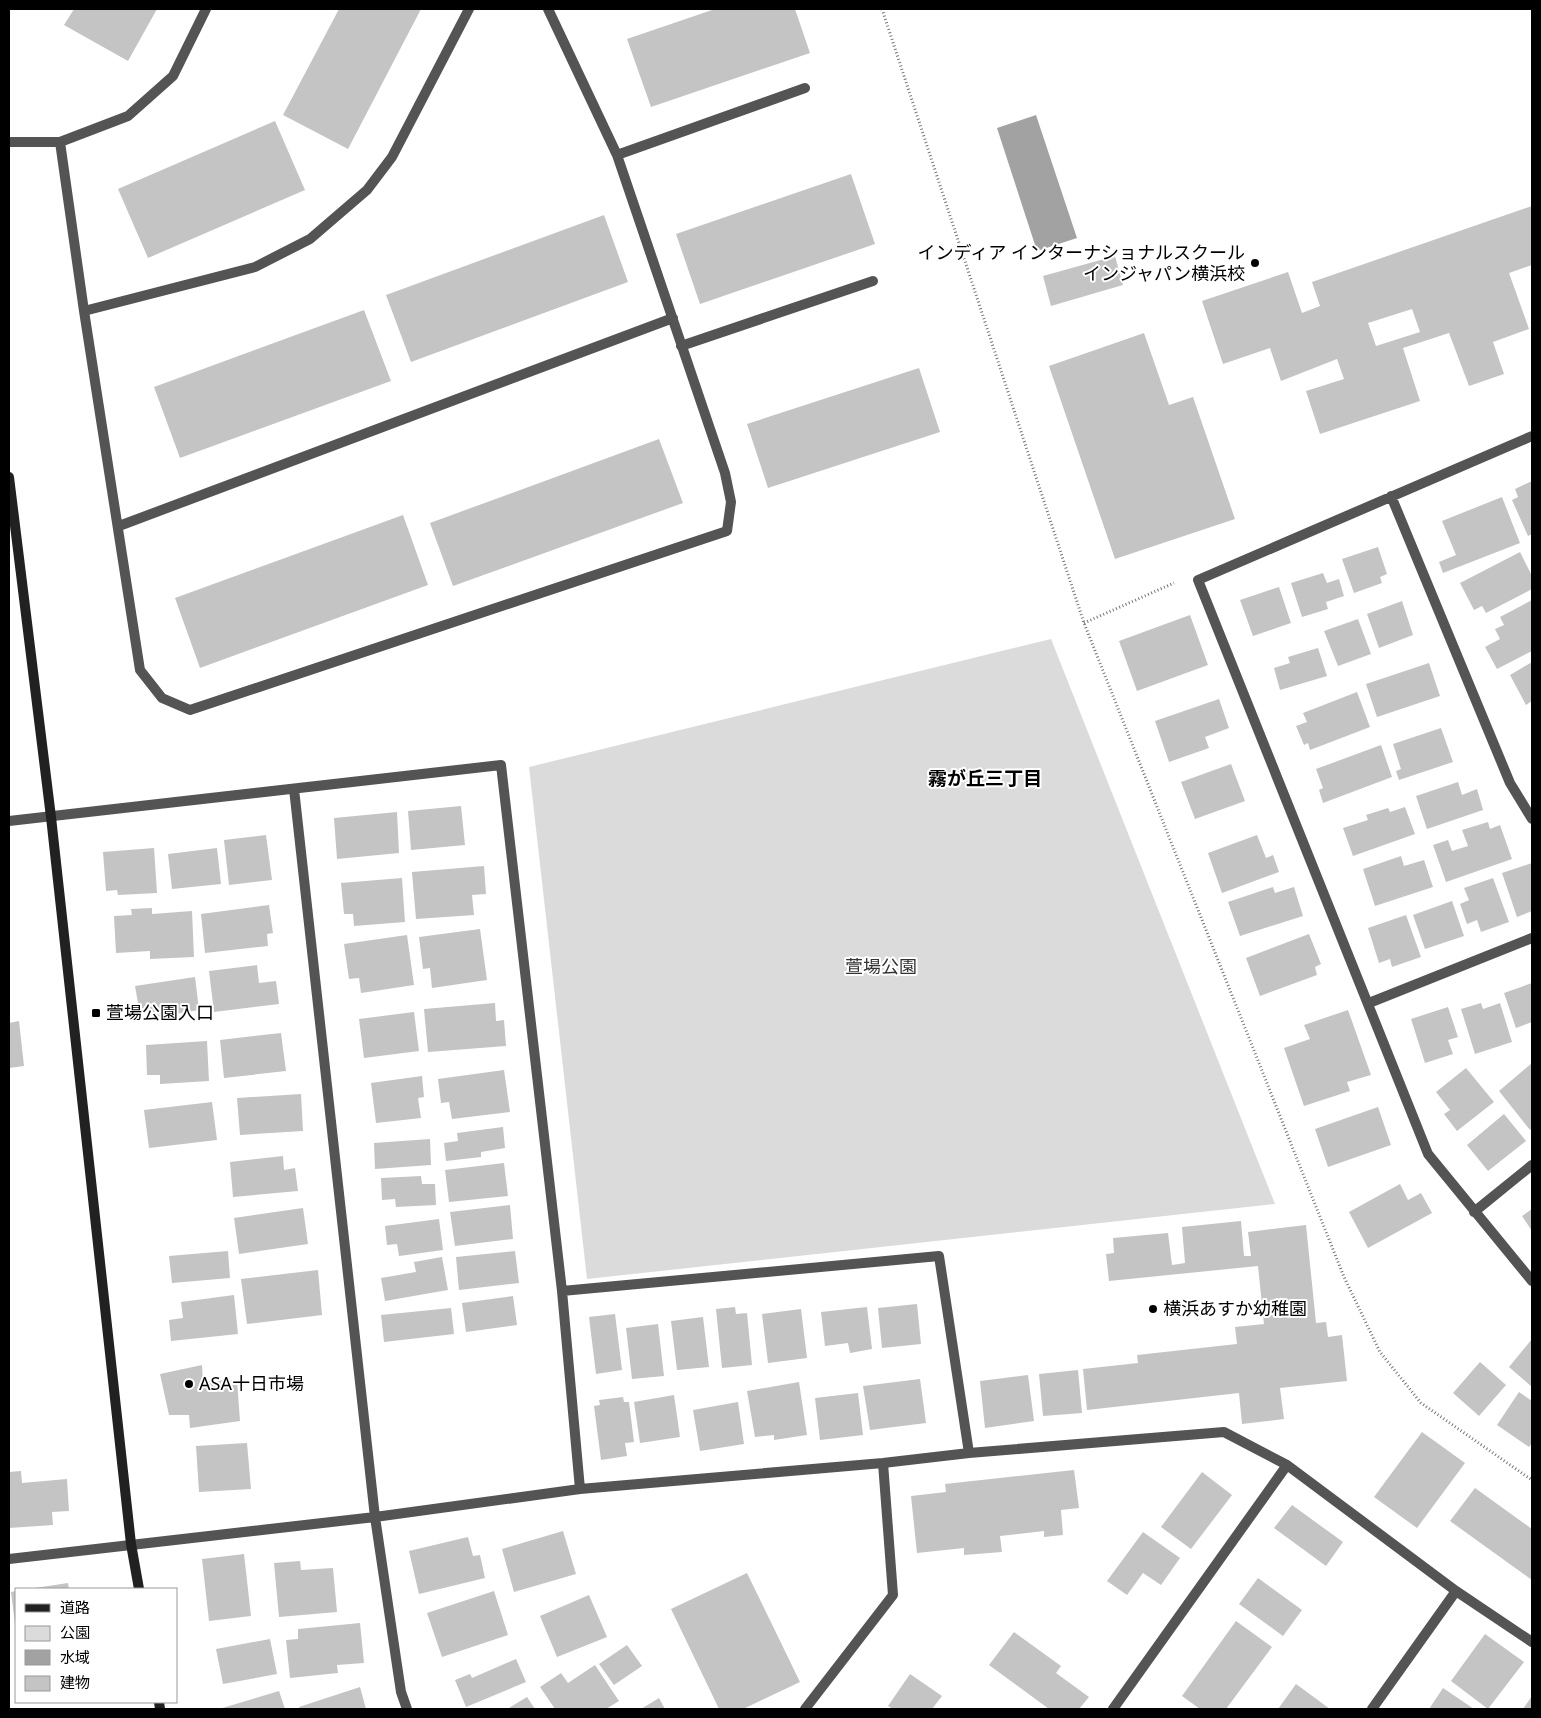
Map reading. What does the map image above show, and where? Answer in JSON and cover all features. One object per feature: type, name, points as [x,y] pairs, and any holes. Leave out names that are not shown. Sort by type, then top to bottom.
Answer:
[{"type":"street","points":[[9,142],[60,142],[128,116],[173,76],[206,9]]},
{"type":"street","points":[[84,311],[255,267],[310,239],[367,190],[392,157],[470,9]]},
{"type":"street","points":[[60,142],[84,311],[140,670],[162,698],[190,710],[726,532],[732,502],[725,473],[673,318],[617,155],[548,9]]},
{"type":"street","points":[[617,155],[805,88]]},
{"type":"street","points":[[681,346],[873,281]]},
{"type":"street","points":[[119,526],[673,318]]},
{"type":"street","points":[[1532,436],[1198,580],[1428,1154],[1532,1281]]},
{"type":"street","points":[[9,477],[51,817],[131,1544],[139,1588]]},
{"type":"street","points":[[1391,496],[1510,784],[1532,820]]},
{"type":"street","points":[[9,821],[501,765],[562,1291],[580,1489]]},
{"type":"street","points":[[294,789],[375,1517],[401,1692],[407,1709]]},
{"type":"street","points":[[1369,1003],[1532,938]]},
{"type":"street","points":[[1474,1212],[1532,1165]]},
{"type":"street","points":[[562,1291],[939,1256],[969,1453]]},
{"type":"street","points":[[9,1559],[375,1517],[580,1489],[883,1463],[969,1453],[1224,1432],[1287,1464],[1456,1591],[1532,1642]]},
{"type":"street","points":[[806,1709],[894,1594],[883,1463]]},
{"type":"street","points":[[1113,1709],[1287,1464]]},
{"type":"street","points":[[1372,1709],[1456,1591]]},
{"type":"path","points":[[882,9],[1084,623],[1344,1277],[1380,1352],[1421,1403],[1532,1480]]},
{"type":"path","points":[[1084,623],[1176,582],[1198,580]]},
{"type":"green space","name":"萱場公園","points":[[1051,639],[1275,1204],[587,1279],[529,767]]},
{"type":"water","points":[[1036,115],[1077,238],[1037,251],[997,128]]},
{"type":"building","points":[[74,9],[157,9],[128,61],[64,25]]},
{"type":"building","points":[[339,9],[421,9],[348,149],[283,115]]},
{"type":"building","points":[[715,9],[795,9],[810,53],[651,107],[627,39]]},
{"type":"building","points":[[275,121],[305,190],[148,258],[118,189]]},
{"type":"building","points":[[851,174],[875,244],[700,304],[676,234]]},
{"type":"building","points":[[1532,206],[1532,265],[1509,273],[1529,329],[1493,342],[1504,374],[1469,386],[1449,333],[1403,348],[1420,401],[1320,434],[1306,391],[1344,379],[1337,359],[1281,381],[1270,348],[1223,364],[1202,301],[1288,272],[1302,313],[1320,306],[1312,282]],"holes":[[[1412,309],[1420,332],[1376,346],[1368,323]]]},
{"type":"building","points":[[604,215],[628,282],[411,362],[386,295]]},
{"type":"building","points":[[1115,256],[1123,285],[1051,306],[1043,276]]},
{"type":"building","points":[[364,310],[391,381],[180,458],[154,387]]},
{"type":"building","points":[[1144,333],[1169,405],[1193,397],[1235,519],[1115,559],[1049,366]]},
{"type":"building","points":[[919,368],[940,432],[768,488],[747,424]]},
{"type":"building","points":[[659,439],[683,503],[453,586],[430,523]]},
{"type":"building","points":[[1532,481],[1532,534],[1528,536],[1512,500],[1518,497],[1515,489]]},
{"type":"building","points":[[1502,497],[1520,543],[1443,573],[1439,562],[1456,555],[1442,521]]},
{"type":"building","points":[[403,515],[428,585],[200,668],[175,598]]},
{"type":"building","points":[[1378,547],[1387,574],[1380,577],[1382,583],[1354,593],[1342,559]]},
{"type":"building","points":[[1520,552],[1532,576],[1532,589],[1486,613],[1482,606],[1474,610],[1460,583]]},
{"type":"building","points":[[1323,573],[1327,583],[1339,579],[1344,596],[1326,602],[1328,609],[1302,617],[1291,583]]},
{"type":"building","points":[[1279,587],[1291,623],[1253,636],[1240,600]]},
{"type":"building","points":[[1532,600],[1532,651],[1497,669],[1485,647],[1500,639],[1495,629],[1504,625],[1500,617]]},
{"type":"building","points":[[1402,601],[1413,635],[1379,648],[1367,614]]},
{"type":"building","points":[[1190,615],[1208,665],[1137,691],[1119,641]]},
{"type":"building","points":[[1358,619],[1371,654],[1338,666],[1324,631]]},
{"type":"building","points":[[1318,648],[1327,676],[1280,690],[1274,668],[1290,663],[1288,657]]},
{"type":"building","points":[[1532,662],[1532,701],[1526,705],[1510,675]]},
{"type":"building","points":[[1429,663],[1440,696],[1377,717],[1366,684]]},
{"type":"building","points":[[1357,692],[1370,727],[1310,750],[1308,743],[1304,745],[1296,726],[1307,722],[1303,713]]},
{"type":"building","points":[[1219,699],[1229,728],[1205,737],[1209,748],[1169,762],[1155,721]]},
{"type":"building","points":[[1441,728],[1453,762],[1399,780],[1396,771],[1401,769],[1393,744]]},
{"type":"building","points":[[1381,745],[1392,777],[1323,803],[1319,790],[1323,788],[1316,769]]},
{"type":"building","points":[[1231,764],[1245,801],[1195,819],[1181,782]]},
{"type":"building","points":[[1458,782],[1462,795],[1477,789],[1483,810],[1427,829],[1416,796]]},
{"type":"building","points":[[461,806],[465,845],[411,850],[408,811]]},
{"type":"building","points":[[1405,807],[1415,834],[1353,856],[1343,828],[1368,820],[1366,815],[1388,808],[1390,812]]},
{"type":"building","points":[[397,812],[399,853],[337,859],[334,818]]},
{"type":"building","points":[[1488,822],[1490,829],[1500,825],[1512,859],[1446,882],[1433,845],[1448,840],[1452,851],[1468,846],[1462,830]]},
{"type":"building","points":[[266,835],[272,880],[229,885],[224,840]]},
{"type":"building","points":[[1257,835],[1266,858],[1273,855],[1279,872],[1222,893],[1208,853]]},
{"type":"building","points":[[154,848],[157,893],[118,895],[117,890],[106,891],[103,852]]},
{"type":"building","points":[[217,848],[221,884],[172,889],[168,854]]},
{"type":"building","points":[[1401,856],[1404,866],[1424,860],[1433,887],[1375,906],[1363,869]]},
{"type":"building","points":[[1532,863],[1532,911],[1517,917],[1502,873]]},
{"type":"building","points":[[484,866],[486,894],[472,895],[474,915],[416,919],[412,872]]},
{"type":"building","points":[[402,878],[405,922],[354,926],[353,914],[344,914],[341,883]]},
{"type":"building","points":[[1493,878],[1509,922],[1481,932],[1477,920],[1467,924],[1460,904],[1469,900],[1464,888]]},
{"type":"building","points":[[1273,887],[1275,893],[1294,887],[1303,916],[1240,936],[1228,902]]},
{"type":"building","points":[[1452,901],[1464,936],[1425,949],[1413,915]]},
{"type":"building","points":[[269,905],[273,933],[267,934],[268,946],[205,953],[201,914]]},
{"type":"building","points":[[152,908],[152,914],[192,911],[194,957],[150,959],[150,951],[116,953],[114,916],[132,915],[131,909]]},
{"type":"building","points":[[1406,915],[1421,957],[1392,967],[1390,959],[1379,963],[1368,928]]},
{"type":"building","points":[[480,929],[487,980],[432,988],[430,968],[423,969],[419,937]]},
{"type":"building","points":[[1309,934],[1321,964],[1315,967],[1317,975],[1260,996],[1246,958]]},
{"type":"building","points":[[407,935],[414,985],[361,993],[359,978],[349,979],[344,944]]},
{"type":"building","points":[[257,965],[259,983],[276,981],[279,1004],[214,1012],[209,971]]},
{"type":"building","points":[[195,977],[199,1010],[150,1018],[148,1007],[139,1009],[135,986]]},
{"type":"building","points":[[1532,983],[1532,1022],[1516,1028],[1504,993]]},
{"type":"building","points":[[495,1003],[496,1021],[504,1020],[506,1046],[428,1052],[424,1009]]},
{"type":"building","points":[[1481,1003],[1483,1009],[1500,1003],[1512,1042],[1475,1054],[1461,1009]]},
{"type":"building","points":[[1448,1007],[1458,1037],[1448,1040],[1453,1054],[1425,1063],[1411,1019]]},
{"type":"building","points":[[1348,1010],[1371,1075],[1347,1082],[1350,1091],[1304,1106],[1284,1048],[1310,1039],[1304,1025]]},
{"type":"building","points":[[414,1012],[419,1051],[364,1058],[359,1019]]},
{"type":"building","points":[[19,1021],[24,1066],[9,1068],[9,1023]]},
{"type":"building","points":[[281,1033],[286,1071],[224,1078],[220,1040]]},
{"type":"building","points":[[207,1041],[209,1081],[160,1084],[160,1075],[147,1075],[146,1045]]},
{"type":"building","points":[[1532,1063],[1532,1128],[1530,1130],[1499,1091]]},
{"type":"building","points":[[1466,1068],[1494,1102],[1457,1131],[1444,1114],[1450,1110],[1436,1092]]},
{"type":"building","points":[[504,1070],[510,1112],[452,1119],[449,1102],[441,1103],[438,1079]]},
{"type":"building","points":[[422,1076],[424,1097],[418,1098],[421,1118],[376,1123],[371,1083]]},
{"type":"building","points":[[301,1094],[303,1131],[240,1135],[237,1098]]},
{"type":"building","points":[[212,1102],[217,1140],[149,1148],[144,1110]]},
{"type":"building","points":[[1378,1107],[1391,1145],[1328,1167],[1315,1129]]},
{"type":"building","points":[[1504,1114],[1526,1141],[1488,1171],[1467,1145]]},
{"type":"building","points":[[503,1127],[505,1148],[481,1152],[481,1157],[446,1161],[444,1143],[458,1141],[457,1133]]},
{"type":"building","points":[[430,1139],[431,1165],[375,1169],[374,1143]]},
{"type":"building","points":[[283,1156],[284,1170],[295,1168],[298,1191],[233,1197],[230,1162]]},
{"type":"building","points":[[504,1163],[508,1196],[449,1202],[445,1170]]},
{"type":"building","points":[[421,1176],[422,1184],[435,1184],[436,1205],[396,1207],[395,1199],[382,1200],[381,1178]]},
{"type":"building","points":[[1400,1184],[1408,1200],[1421,1193],[1432,1213],[1368,1248],[1349,1212]]},
{"type":"building","points":[[510,1205],[513,1239],[455,1246],[450,1212]]},
{"type":"building","points":[[303,1208],[308,1244],[239,1254],[234,1218]]},
{"type":"building","points":[[1532,1209],[1532,1231],[1522,1216]]},
{"type":"building","points":[[439,1219],[443,1250],[399,1256],[397,1244],[387,1245],[385,1226]]},
{"type":"building","points":[[1241,1221],[1244,1256],[1251,1256],[1248,1232],[1306,1225],[1316,1323],[1326,1322],[1328,1337],[1342,1335],[1347,1381],[1280,1388],[1284,1419],[1242,1424],[1239,1393],[1087,1410],[1083,1369],[1138,1363],[1137,1355],[1237,1344],[1235,1327],[1264,1324],[1258,1266],[1109,1281],[1106,1254],[1114,1253],[1113,1238],[1168,1233],[1172,1265],[1185,1263],[1182,1227]]},
{"type":"building","points":[[228,1251],[230,1278],[172,1283],[169,1256]]},
{"type":"building","points":[[515,1251],[519,1283],[459,1290],[456,1257]]},
{"type":"building","points":[[442,1257],[448,1290],[385,1301],[381,1278],[416,1272],[414,1262]]},
{"type":"building","points":[[318,1270],[322,1315],[247,1324],[241,1279]]},
{"type":"building","points":[[234,1295],[238,1334],[171,1341],[169,1320],[183,1318],[181,1302]]},
{"type":"building","points":[[513,1296],[517,1325],[466,1332],[462,1303]]},
{"type":"building","points":[[917,1304],[921,1344],[882,1348],[878,1308]]},
{"type":"building","points":[[735,1307],[736,1314],[747,1313],[752,1365],[722,1368],[716,1309]]},
{"type":"building","points":[[867,1307],[872,1349],[850,1353],[848,1343],[825,1346],[821,1312]]},
{"type":"building","points":[[451,1308],[454,1334],[384,1342],[381,1315]]},
{"type":"building","points":[[801,1309],[807,1358],[768,1363],[762,1314]]},
{"type":"building","points":[[615,1314],[622,1370],[596,1374],[589,1317]]},
{"type":"building","points":[[703,1317],[709,1367],[677,1370],[671,1321]]},
{"type":"building","points":[[658,1324],[664,1376],[632,1379],[626,1328]]},
{"type":"building","points":[[1532,1339],[1532,1387],[1509,1367]]},
{"type":"building","points":[[1480,1362],[1506,1385],[1479,1416],[1453,1393]]},
{"type":"building","points":[[202,1365],[203,1381],[237,1380],[240,1421],[190,1428],[189,1415],[169,1415],[160,1374]]},
{"type":"building","points":[[1078,1370],[1082,1413],[1043,1416],[1039,1374]]},
{"type":"building","points":[[1028,1375],[1034,1421],[985,1428],[980,1381]]},
{"type":"building","points":[[920,1379],[926,1423],[870,1430],[863,1386]]},
{"type":"building","points":[[799,1382],[807,1435],[774,1440],[774,1435],[755,1437],[747,1391]]},
{"type":"building","points":[[1519,1392],[1532,1401],[1532,1443],[1529,1447],[1497,1425]]},
{"type":"building","points":[[858,1393],[863,1435],[820,1440],[815,1398]]},
{"type":"building","points":[[674,1395],[680,1437],[640,1443],[634,1402]]},
{"type":"building","points":[[623,1397],[624,1402],[629,1402],[634,1442],[625,1443],[627,1456],[601,1460],[594,1406],[600,1405],[599,1400]]},
{"type":"building","points":[[738,1402],[744,1444],[700,1451],[693,1410]]},
{"type":"building","points":[[1422,1432],[1465,1463],[1417,1528],[1374,1497]]},
{"type":"building","points":[[247,1443],[251,1489],[199,1492],[196,1446]]},
{"type":"building","points":[[1074,1470],[1079,1508],[1061,1510],[1063,1535],[1044,1537],[1044,1531],[1000,1536],[1002,1552],[964,1555],[964,1548],[917,1553],[911,1496],[946,1492],[945,1484]]},
{"type":"building","points":[[21,1471],[22,1483],[67,1479],[69,1511],[52,1512],[53,1525],[9,1528],[9,1472]]},
{"type":"building","points":[[1202,1472],[1232,1495],[1191,1549],[1161,1527]]},
{"type":"building","points":[[1475,1488],[1532,1529],[1532,1580],[1450,1521]]},
{"type":"building","points":[[1292,1505],[1343,1542],[1326,1566],[1274,1528]]},
{"type":"building","points":[[563,1531],[576,1574],[514,1592],[502,1549]]},
{"type":"building","points":[[1143,1532],[1180,1558],[1161,1585],[1143,1573],[1127,1595],[1107,1581]]},
{"type":"building","points":[[468,1537],[473,1556],[480,1555],[485,1578],[419,1594],[409,1551]]},
{"type":"building","points":[[244,1554],[251,1616],[209,1621],[202,1559]]},
{"type":"building","points":[[300,1561],[301,1570],[333,1568],[337,1612],[279,1617],[274,1563]]},
{"type":"building","points":[[747,1573],[800,1682],[743,1709],[719,1709],[671,1609]]},
{"type":"building","points":[[1258,1578],[1302,1610],[1283,1636],[1239,1604]]},
{"type":"building","points":[[68,1583],[69,1588],[35,1588]]},
{"type":"building","points":[[15,1591],[15,1624],[11,1592]]},
{"type":"building","points":[[494,1591],[508,1635],[442,1657],[427,1613]]},
{"type":"building","points":[[589,1595],[607,1637],[557,1657],[540,1616]]},
{"type":"building","points":[[1236,1621],[1272,1647],[1226,1709],[1200,1709],[1182,1696]]},
{"type":"building","points":[[360,1623],[364,1663],[337,1665],[338,1673],[290,1678],[286,1640],[298,1639],[298,1629]]},
{"type":"building","points":[[1014,1632],[1061,1666],[1056,1673],[1089,1697],[1079,1709],[1049,1709],[989,1665]]},
{"type":"building","points":[[1485,1634],[1524,1662],[1488,1709],[1451,1681]]},
{"type":"building","points":[[270,1639],[277,1674],[223,1684],[216,1649]]},
{"type":"building","points":[[627,1645],[642,1666],[614,1685],[599,1664]]},
{"type":"building","points":[[516,1659],[526,1682],[466,1707],[455,1680],[470,1674],[472,1678]]},
{"type":"building","points":[[595,1665],[619,1701],[606,1709],[555,1709],[540,1687],[561,1673],[568,1683]]},
{"type":"building","points":[[910,1674],[942,1696],[932,1709],[893,1709],[888,1706]]},
{"type":"building","points":[[1296,1684],[1330,1709],[1278,1709]]},
{"type":"building","points":[[360,1687],[366,1709],[300,1709],[299,1707]]},
{"type":"building","points":[[1443,1688],[1474,1709],[1429,1709]]},
{"type":"building","points":[[279,1691],[285,1709],[219,1709]]},
{"type":"building","points":[[1532,1696],[1532,1709],[1523,1709]]},
{"type":"building","points":[[527,1697],[535,1709],[507,1709]]},
{"type":"building","points":[[659,1698],[665,1709],[641,1709]]},
{"type":"place","name":"インディア インターナショナルスクール インジャパン横浜校","points":[[1255,263]]},
{"type":"place","name":"萱場公園入口","points":[[96,1013]]},
{"type":"place","name":"横浜あすか幼稚園","points":[[1153,1309]]},
{"type":"place","name":"ASA十日市場","points":[[189,1384]]},
{"type":"district","name":"霧が丘三丁目","points":[[985,778]]}]
